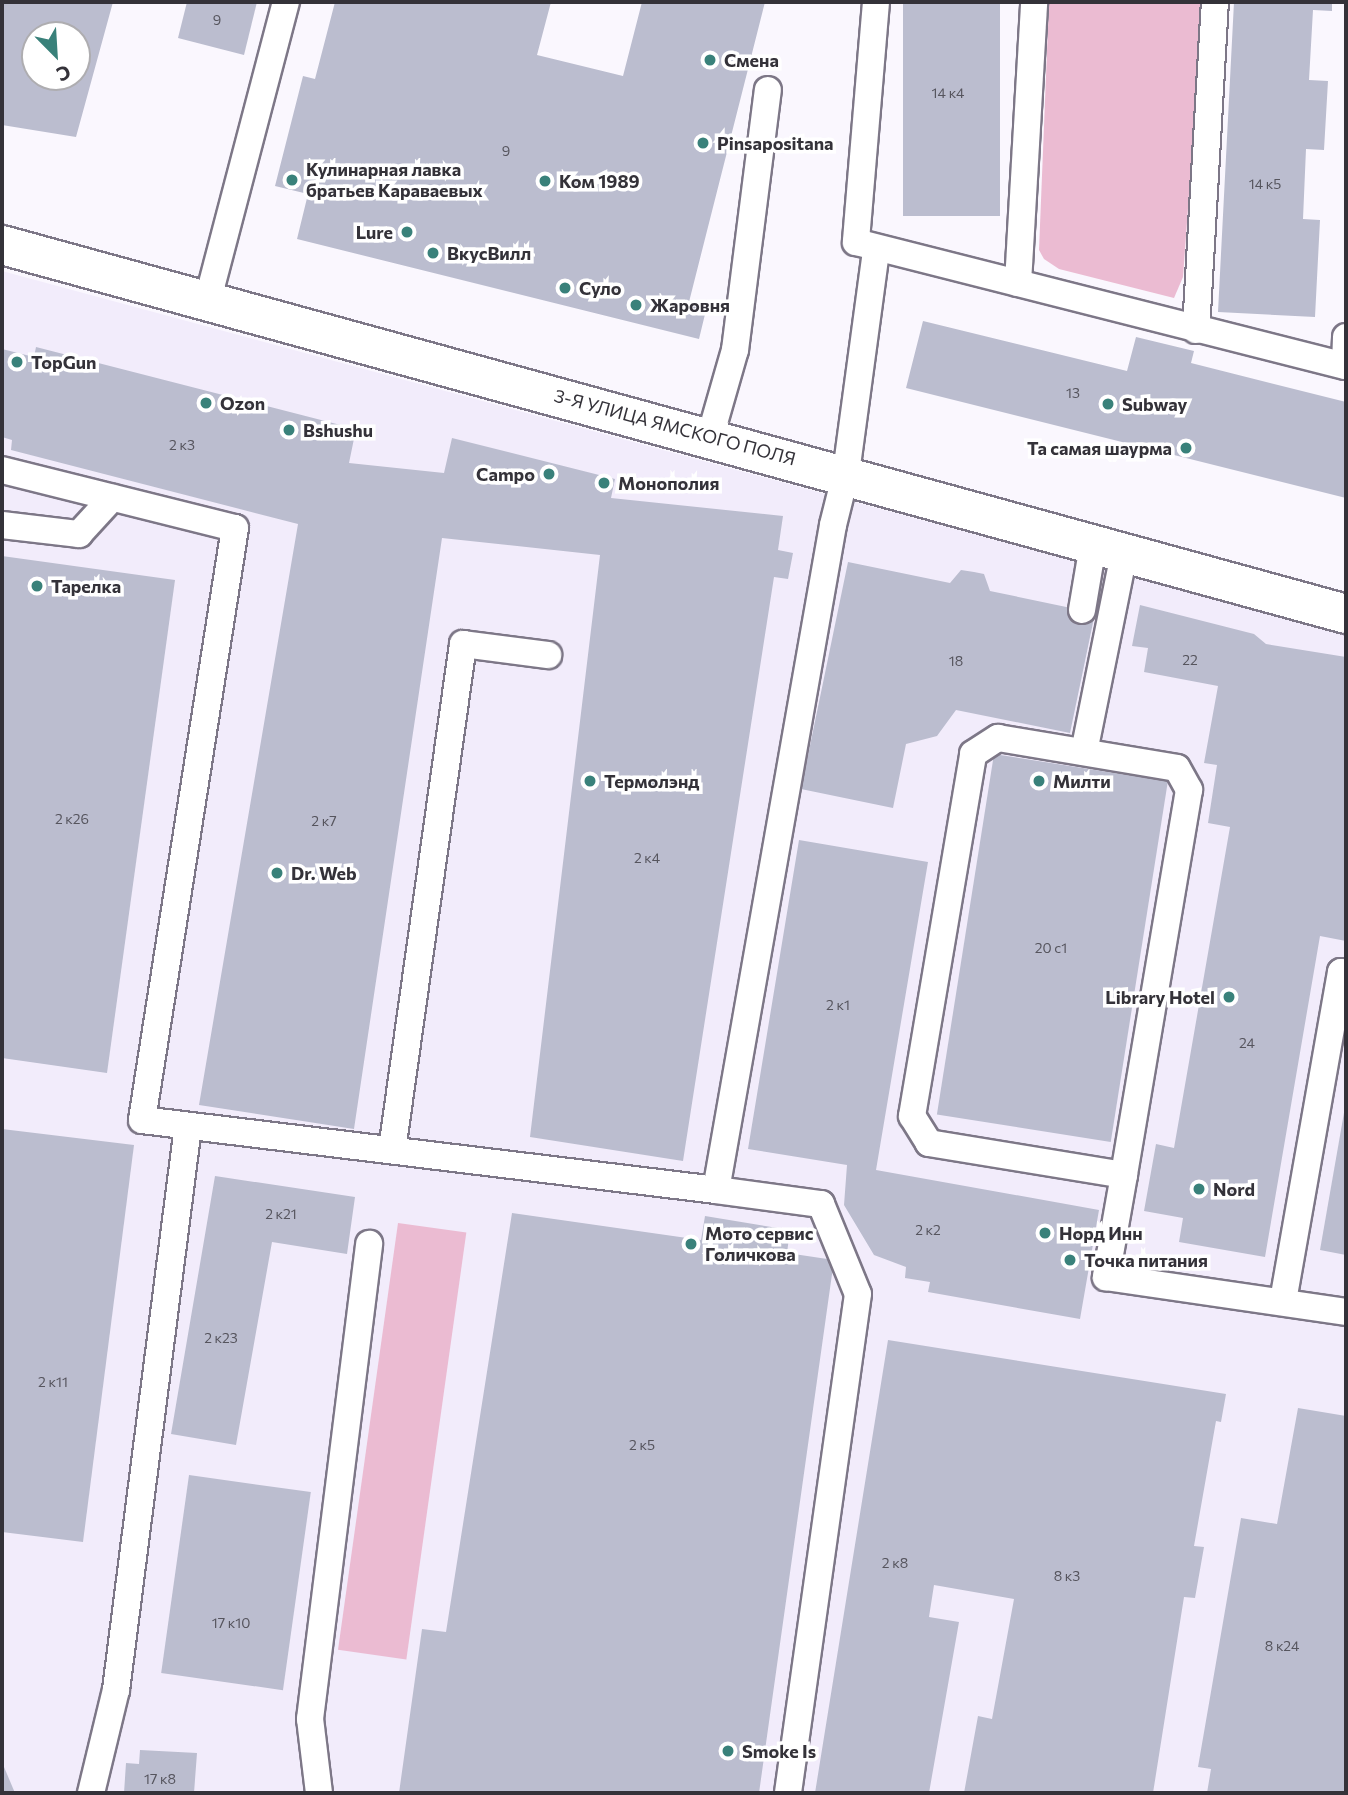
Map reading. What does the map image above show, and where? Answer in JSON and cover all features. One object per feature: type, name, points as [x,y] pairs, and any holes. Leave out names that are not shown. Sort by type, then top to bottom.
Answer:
[{"type":"street","name":"3-Я УЛИЦА ЯМСКОГО ПОЛЯ","points":[[2,245],[846,473],[1346,614]]},
{"type":"lane","points":[[208,299],[286,2]]},
{"type":"lane","points":[[876,2],[856,242],[876,250],[1345,366],[1346,337]]},
{"type":"lane","points":[[1018,284],[1034,2]]},
{"type":"lane","points":[[1196,330],[1215,2]]},
{"type":"lane","points":[[710,437],[735,350],[768,90]]},
{"type":"lane","points":[[716,1189],[833,525],[846,473],[876,250]]},
{"type":"lane","points":[[2,470],[235,528],[142,1120],[821,1204],[858,1294],[788,1793]]},
{"type":"lane","points":[[2,525],[79,534],[112,498]]},
{"type":"lane","points":[[1082,610],[1109,549]]},
{"type":"lane","points":[[1084,752],[1109,549]]},
{"type":"lane","points":[[392,1150],[463,644],[548,655]]},
{"type":"lane","points":[[1124,1175],[929,1143],[912,1116],[973,754],[998,738],[1055,739],[1124,767],[1177,768],[1189,790],[1124,1175],[1105,1277],[1346,1312]]},
{"type":"lane","points":[[1283,1301],[1341,972],[1346,973]]},
{"type":"lane","points":[[90,1793],[116,1690],[188,1126]]},
{"type":"lane","points":[[319,1793],[310,1719],[369,1244]]},
{"type":"shaded area","points":[[1049,2],[1203,2],[1183,277],[1174,298],[1059,269],[1044,259],[1039,250]]},
{"type":"shaded area","points":[[2,271],[1346,635],[1346,1793],[2,1793]]},
{"type":"shaded area","points":[[398,1223],[466,1233],[406,1659],[338,1650]]},
{"type":"building","points":[[2,2],[113,2],[91,82],[91,21],[21,21],[21,91],[89,91],[76,137],[2,125]]},
{"type":"building","points":[[187,2],[257,2],[244,55],[178,38]]},
{"type":"building","points":[[335,2],[551,2],[537,55],[623,76],[642,2],[765,2],[689,302],[707,306],[699,339],[297,239],[308,194],[275,186],[303,76],[315,79]]},
{"type":"building","points":[[903,2],[1000,2],[1000,216],[903,216]]},
{"type":"building","points":[[1234,2],[1332,2],[1332,11],[1313,10],[1309,80],[1328,81],[1324,150],[1306,149],[1303,219],[1320,220],[1315,317],[1218,312]]},
{"type":"building","points":[[923,321],[1127,371],[1136,337],[1194,351],[1191,363],[1346,402],[1346,498],[906,388]]},
{"type":"building","points":[[36,347],[356,429],[349,463],[444,473],[452,438],[615,479],[611,498],[783,516],[778,550],[793,553],[788,579],[774,577],[683,1161],[530,1137],[600,555],[442,538],[354,1129],[199,1105],[298,524],[11,450],[12,440],[2,437],[2,349],[34,357]]},
{"type":"building","points":[[2,556],[175,580],[107,1073],[2,1058]]},
{"type":"building","points":[[848,562],[950,583],[961,570],[984,574],[990,591],[1095,613],[1070,733],[956,710],[937,736],[906,744],[893,808],[801,789]]},
{"type":"building","points":[[1140,605],[1254,634],[1266,644],[1346,657],[1346,941],[1320,936],[1265,1257],[1179,1242],[1183,1218],[1144,1211],[1156,1144],[1174,1148],[1230,827],[1208,823],[1217,765],[1204,763],[1218,686],[1144,672],[1148,648],[1132,646]]},
{"type":"building","points":[[994,754],[1168,782],[1111,1142],[937,1115]]},
{"type":"building","points":[[799,840],[928,862],[876,1170],[1099,1210],[1080,1319],[928,1292],[930,1282],[905,1278],[906,1267],[874,1255],[844,1205],[847,1165],[748,1149]]},
{"type":"building","points":[[1346,1108],[1346,1255],[1320,1250]]},
{"type":"building","points":[[2,1129],[134,1145],[83,1542],[2,1532]]},
{"type":"building","points":[[215,1176],[355,1197],[347,1254],[272,1242],[236,1445],[171,1434]]},
{"type":"building","points":[[512,1213],[701,1240],[705,1216],[790,1230],[787,1253],[834,1260],[759,1793],[399,1793],[422,1629],[446,1632]]},
{"type":"building","points":[[888,1340],[1226,1394],[1221,1422],[1216,1421],[1194,1546],[1204,1547],[1195,1598],[1184,1597],[1153,1793],[964,1793],[978,1716],[992,1719],[1014,1599],[934,1585],[929,1617],[959,1622],[929,1793],[815,1793]]},
{"type":"building","points":[[1298,1408],[1346,1416],[1346,1793],[1207,1793],[1211,1769],[1198,1767],[1241,1518],[1277,1524]]},
{"type":"building","points":[[189,1475],[311,1492],[283,1690],[161,1673]]},
{"type":"building","points":[[140,1750],[197,1753],[194,1793],[124,1793],[126,1763],[139,1764]]},
{"type":"building","points":[[4,1767],[15,1793],[2,1793]]},
{"type":"place","name":"Смена","points":[[710,60]]},
{"type":"place","name":"Pinsapositana","points":[[703,143]]},
{"type":"place","name":"Кулинарная лавка братьев Караваевых","points":[[292,180]]},
{"type":"place","name":"Ком 1989","points":[[545,181]]},
{"type":"place","name":"Lure","points":[[407,232]]},
{"type":"place","name":"ВкусВилл","points":[[433,253]]},
{"type":"place","name":"Суло","points":[[565,288]]},
{"type":"place","name":"Жаровня","points":[[636,305]]},
{"type":"place","name":"TopGun","points":[[17,362]]},
{"type":"place","name":"Ozon","points":[[206,403]]},
{"type":"place","name":"Subway","points":[[1108,404]]},
{"type":"place","name":"Bshushu","points":[[289,430]]},
{"type":"place","name":"Та самая шаурма","points":[[1186,448]]},
{"type":"place","name":"Campo","points":[[549,474]]},
{"type":"place","name":"Монополия","points":[[604,483]]},
{"type":"place","name":"Тарелка","points":[[37,586]]},
{"type":"place","name":"Термолэнд","points":[[590,781]]},
{"type":"place","name":"Милти","points":[[1039,781]]},
{"type":"place","name":"Dr. Web","points":[[277,873]]},
{"type":"place","name":"Library Hotel","points":[[1229,997]]},
{"type":"place","name":"Nord","points":[[1199,1189]]},
{"type":"place","name":"Норд Инн","points":[[1045,1233]]},
{"type":"place","name":"Мото сервис Голичкова","points":[[691,1244]]},
{"type":"place","name":"Точка питания","points":[[1070,1260]]},
{"type":"place","name":"Smoke Is","points":[[728,1751]]}]
